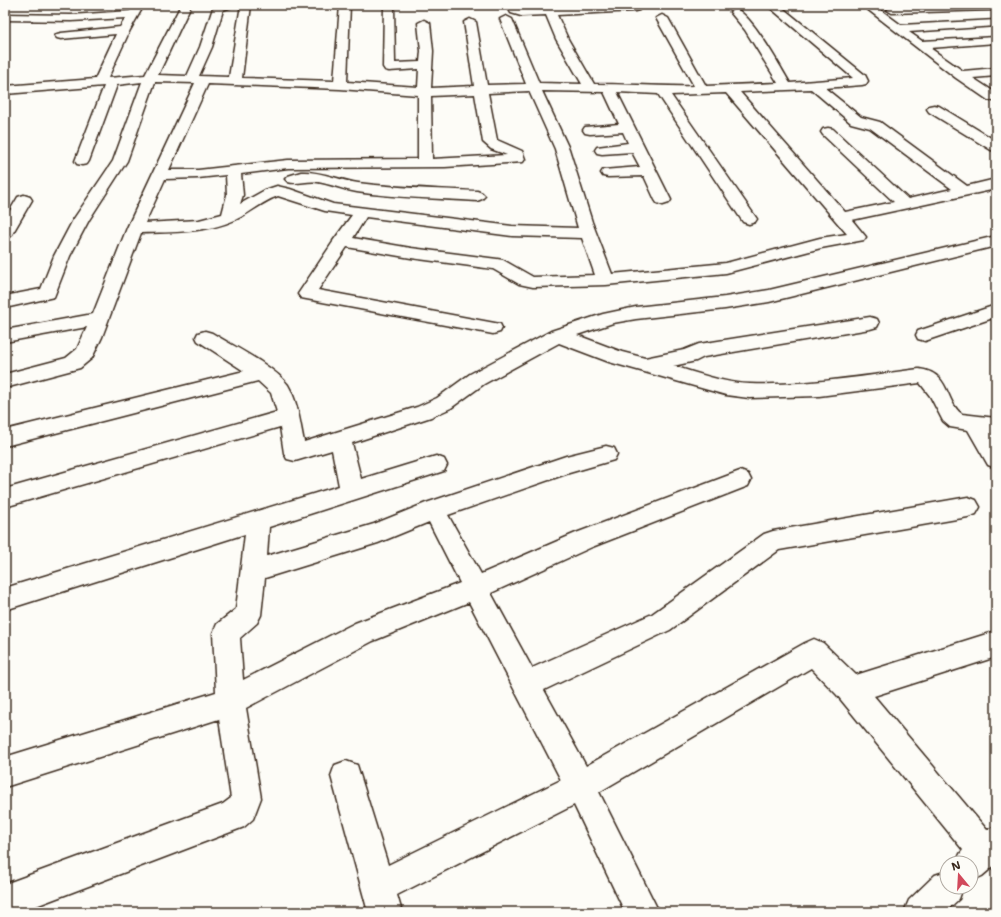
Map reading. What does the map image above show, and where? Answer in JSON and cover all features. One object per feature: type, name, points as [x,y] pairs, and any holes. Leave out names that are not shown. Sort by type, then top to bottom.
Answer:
[{"type":"street","points":[[5,302],[48,293],[62,256],[81,220],[120,161],[150,78],[186,5]]},
{"type":"street","points":[[5,381],[73,363],[85,353],[100,319],[135,228],[160,175],[197,80],[218,8],[227,5]]},
{"type":"street","points":[[235,81],[246,5]]},
{"type":"street","points":[[340,85],[345,5]]},
{"type":"street","points":[[389,5],[389,67],[426,65]]},
{"type":"street","points":[[512,5],[517,13],[549,9],[635,8],[635,5]]},
{"type":"street","points":[[5,90],[150,78],[340,85],[424,91],[534,87],[608,87],[662,91],[815,86],[862,81],[861,78],[772,5]]},
{"type":"street","points":[[866,5],[960,75],[993,97]]},
{"type":"street","points":[[892,10],[992,7]]},
{"type":"street","points":[[549,9],[562,38],[590,87]]},
{"type":"street","points":[[5,17],[71,18],[136,10]]},
{"type":"street","points":[[82,161],[106,81],[124,30],[136,10]]},
{"type":"street","points":[[734,12],[750,28],[786,86]]},
{"type":"street","points":[[506,18],[534,87],[562,149],[588,232],[606,280]]},
{"type":"street","points":[[662,18],[702,89]]},
{"type":"street","points":[[160,175],[198,174],[288,164],[425,163],[518,159],[517,154],[496,146],[490,142],[470,22]]},
{"type":"street","points":[[424,23],[427,51],[424,91],[425,163]]},
{"type":"street","points":[[898,29],[996,23]]},
{"type":"street","points":[[61,36],[124,30]]},
{"type":"street","points":[[919,45],[996,40]]},
{"type":"street","points":[[960,75],[996,72]]},
{"type":"street","points":[[815,86],[856,120],[875,125],[964,192]]},
{"type":"street","points":[[608,87],[663,200]]},
{"type":"street","points":[[341,241],[411,253],[497,264],[525,280],[533,282],[606,280],[726,268],[820,243],[858,237],[730,89]]},
{"type":"street","points":[[662,91],[749,218]]},
{"type":"street","points":[[934,109],[996,147]]},
{"type":"street","points":[[590,130],[628,128]]},
{"type":"street","points":[[828,132],[905,204]]},
{"type":"street","points":[[980,138],[996,135]]},
{"type":"street","points":[[602,150],[637,147]]},
{"type":"street","points":[[229,217],[235,195],[233,169]]},
{"type":"street","points":[[608,173],[649,171]]},
{"type":"street","points":[[285,192],[293,179],[309,176],[356,187],[477,196]]},
{"type":"street","points":[[842,218],[996,184]]},
{"type":"street","points":[[135,228],[202,225],[229,217],[270,193],[277,191],[285,192],[331,208],[512,231],[588,232]]},
{"type":"street","points":[[5,233],[24,200]]},
{"type":"street","points":[[362,212],[341,241],[307,294],[493,328]]},
{"type":"street","points":[[204,337],[262,374],[280,389],[295,453],[424,412],[444,403],[477,379],[558,335],[610,318],[636,313],[724,303],[769,296],[992,245]]},
{"type":"street","points":[[925,335],[996,310]]},
{"type":"street","points":[[5,336],[100,319]]},
{"type":"street","points":[[644,365],[689,356],[699,351],[870,323]]},
{"type":"street","points":[[558,335],[602,352],[644,365],[726,388],[749,391],[819,389],[919,376],[926,377],[938,392],[950,416],[957,421],[996,426]]},
{"type":"street","points":[[5,438],[262,374]]},
{"type":"street","points":[[5,498],[288,418]]},
{"type":"street","points":[[975,424],[996,459]]},
{"type":"street","points":[[340,439],[352,491]]},
{"type":"street","points":[[254,571],[378,533],[434,510],[566,465],[606,454]]},
{"type":"street","points":[[5,599],[436,465]]},
{"type":"street","points":[[5,772],[231,701],[364,632],[474,588],[584,540],[740,480]]},
{"type":"street","points":[[526,685],[661,622],[773,541],[968,507]]},
{"type":"street","points":[[434,510],[580,786],[642,912]]},
{"type":"street","points":[[5,901],[233,816],[242,808],[246,798],[231,701],[226,633],[248,615],[254,571],[258,520]]},
{"type":"street","points":[[851,690],[996,644]]},
{"type":"street","points":[[346,776],[381,900],[814,652],[851,690],[984,853]]},
{"type":"street","points":[[921,912],[939,895]]}]
